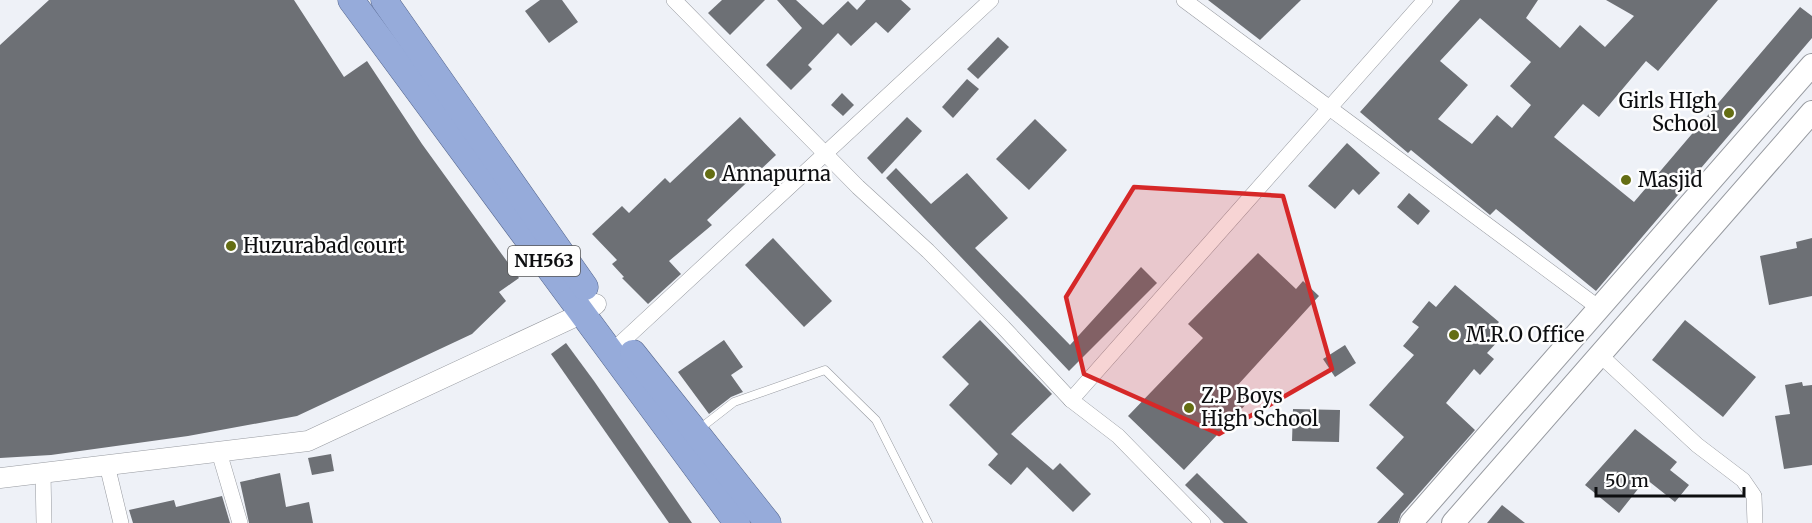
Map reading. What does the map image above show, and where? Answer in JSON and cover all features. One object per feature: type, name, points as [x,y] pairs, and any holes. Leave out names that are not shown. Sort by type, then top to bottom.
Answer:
[{"type":"highway","name":"NH563","points":[[351,0],[589,308],[737,523]]},
{"type":"highway","name":"NH563","points":[[384,0],[589,308]]},
{"type":"highway","name":"NH563","points":[[617,347],[695,432],[768,523]]},
{"type":"main road","points":[[1411,523],[1599,308],[1808,79]]},
{"type":"main road","points":[[1454,523],[1812,112]]},
{"type":"main road","points":[[1497,424],[1522,445]]},
{"type":"street","points":[[674,0],[858,187],[928,251],[995,318],[1071,400],[1118,435],[1203,523]]},
{"type":"street","points":[[617,347],[991,0]]},
{"type":"street","points":[[1184,0],[1599,308]]},
{"type":"street","points":[[1071,400],[1425,0]]},
{"type":"street","points":[[0,478],[308,441],[589,308]]},
{"type":"street","points":[[1600,355],[1697,445],[1743,480],[1754,496],[1755,523]]},
{"type":"street","points":[[219,452],[240,523]]},
{"type":"street","points":[[106,465],[121,523]]},
{"type":"street","points":[[43,473],[44,523]]},
{"type":"lane","points":[[695,432],[734,402],[825,370],[876,420],[928,523]]},
{"type":"highlighted area","points":[[1134,187],[1283,196],[1332,369],[1219,434],[1084,374],[1066,297]]},
{"type":"building","name":"Huzurabad court","points":[[49,0],[294,0],[344,77],[367,61],[422,144],[519,278],[499,292],[506,301],[472,334],[297,416],[188,436],[51,455],[0,458],[0,45]]},
{"type":"building","points":[[540,0],[562,0],[578,22],[549,43],[525,11]]},
{"type":"building","points":[[722,0],[765,0],[730,35],[708,13]]},
{"type":"building","points":[[777,0],[796,0],[823,25],[848,1],[857,10],[866,0],[901,0],[911,9],[888,33],[876,22],[851,46],[838,33],[808,65],[812,69],[791,90],[766,65],[802,28]]},
{"type":"building","points":[[1208,0],[1301,0],[1260,40]]},
{"type":"building","points":[[1460,0],[1538,0],[1526,18],[1560,48],[1580,25],[1605,47],[1634,16],[1606,0],[1718,0],[1658,71],[1646,61],[1599,117],[1583,104],[1554,137],[1634,202],[1800,7],[1812,16],[1812,38],[1596,291],[1496,209],[1490,215],[1411,150],[1408,153],[1360,112]],"holes":[[[1480,18],[1531,62],[1510,86],[1531,105],[1512,128],[1497,115],[1472,144],[1438,119],[1468,85],[1440,61]]]},
{"type":"building","points":[[998,37],[1009,47],[978,79],[967,69]]},
{"type":"building","points":[[967,79],[979,89],[953,118],[942,107]]},
{"type":"building","points":[[842,93],[854,105],[843,116],[831,105]]},
{"type":"building","points":[[740,117],[776,155],[707,220],[712,225],[669,261],[681,274],[648,304],[622,278],[624,277],[612,264],[617,260],[592,234],[622,206],[629,213],[665,178],[670,183]]},
{"type":"building","points":[[907,117],[922,131],[882,174],[867,158]]},
{"type":"building","points":[[1035,119],[1067,150],[1029,190],[996,159]]},
{"type":"building","points":[[1347,143],[1380,173],[1359,195],[1353,189],[1335,209],[1308,186]]},
{"type":"building","points":[[896,168],[931,204],[967,173],[1008,218],[975,248],[1070,345],[1141,267],[1157,283],[1069,371],[886,178]]},
{"type":"building","points":[[1409,193],[1430,211],[1418,225],[1397,207]]},
{"type":"building","points":[[773,238],[832,301],[804,327],[745,265]]},
{"type":"building","points":[[1812,238],[1812,296],[1769,305],[1760,256],[1797,248],[1796,242]]},
{"type":"building","points":[[1258,253],[1296,289],[1303,281],[1319,296],[1236,387],[1250,400],[1184,470],[1128,416],[1203,338],[1188,324]]},
{"type":"building","points":[[1455,285],[1499,322],[1491,331],[1500,339],[1487,353],[1494,359],[1480,375],[1474,369],[1446,403],[1475,430],[1401,514],[1398,523],[1377,523],[1404,494],[1376,468],[1404,437],[1369,405],[1414,355],[1403,346],[1419,327],[1412,322],[1429,301],[1436,307]]},
{"type":"building","points":[[980,320],[1052,394],[1011,434],[1053,470],[1060,463],[1091,494],[1073,512],[1027,467],[1011,485],[988,465],[998,454],[949,405],[969,384],[942,357]]},
{"type":"building","points":[[1685,320],[1756,377],[1723,417],[1652,360]]},
{"type":"building","points":[[724,340],[743,367],[731,375],[743,392],[731,397],[709,414],[678,372]]},
{"type":"building","points":[[566,343],[692,523],[669,523],[551,354]]},
{"type":"building","points":[[1345,345],[1356,363],[1335,377],[1323,359]]},
{"type":"building","points":[[1802,382],[1803,386],[1812,385],[1812,465],[1784,469],[1775,416],[1790,414],[1785,385]]},
{"type":"building","points":[[1293,409],[1340,410],[1339,442],[1292,441]]},
{"type":"building","points":[[1635,429],[1677,462],[1670,470],[1689,485],[1675,502],[1646,479],[1619,513],[1585,485]]},
{"type":"building","points":[[331,454],[334,471],[312,475],[308,458]]},
{"type":"building","points":[[280,473],[286,507],[309,502],[313,523],[249,523],[240,482]]},
{"type":"building","points":[[1197,473],[1248,523],[1224,523],[1185,485]]},
{"type":"building","points":[[222,496],[230,523],[133,523],[129,510],[174,500],[176,507]]},
{"type":"building","points":[[1502,505],[1525,523],[1487,523]]},
{"type":"place","name":"Girls HIgh School","points":[[1729,113]]},
{"type":"place","name":"Annapurna","points":[[710,174]]},
{"type":"place","name":"Masjid","points":[[1626,180]]},
{"type":"place","name":"Huzurabad court","points":[[231,246]]},
{"type":"place","name":"M.R.O Office","points":[[1454,335]]},
{"type":"place","name":"Z.P Boys High School","points":[[1189,408]]}]
